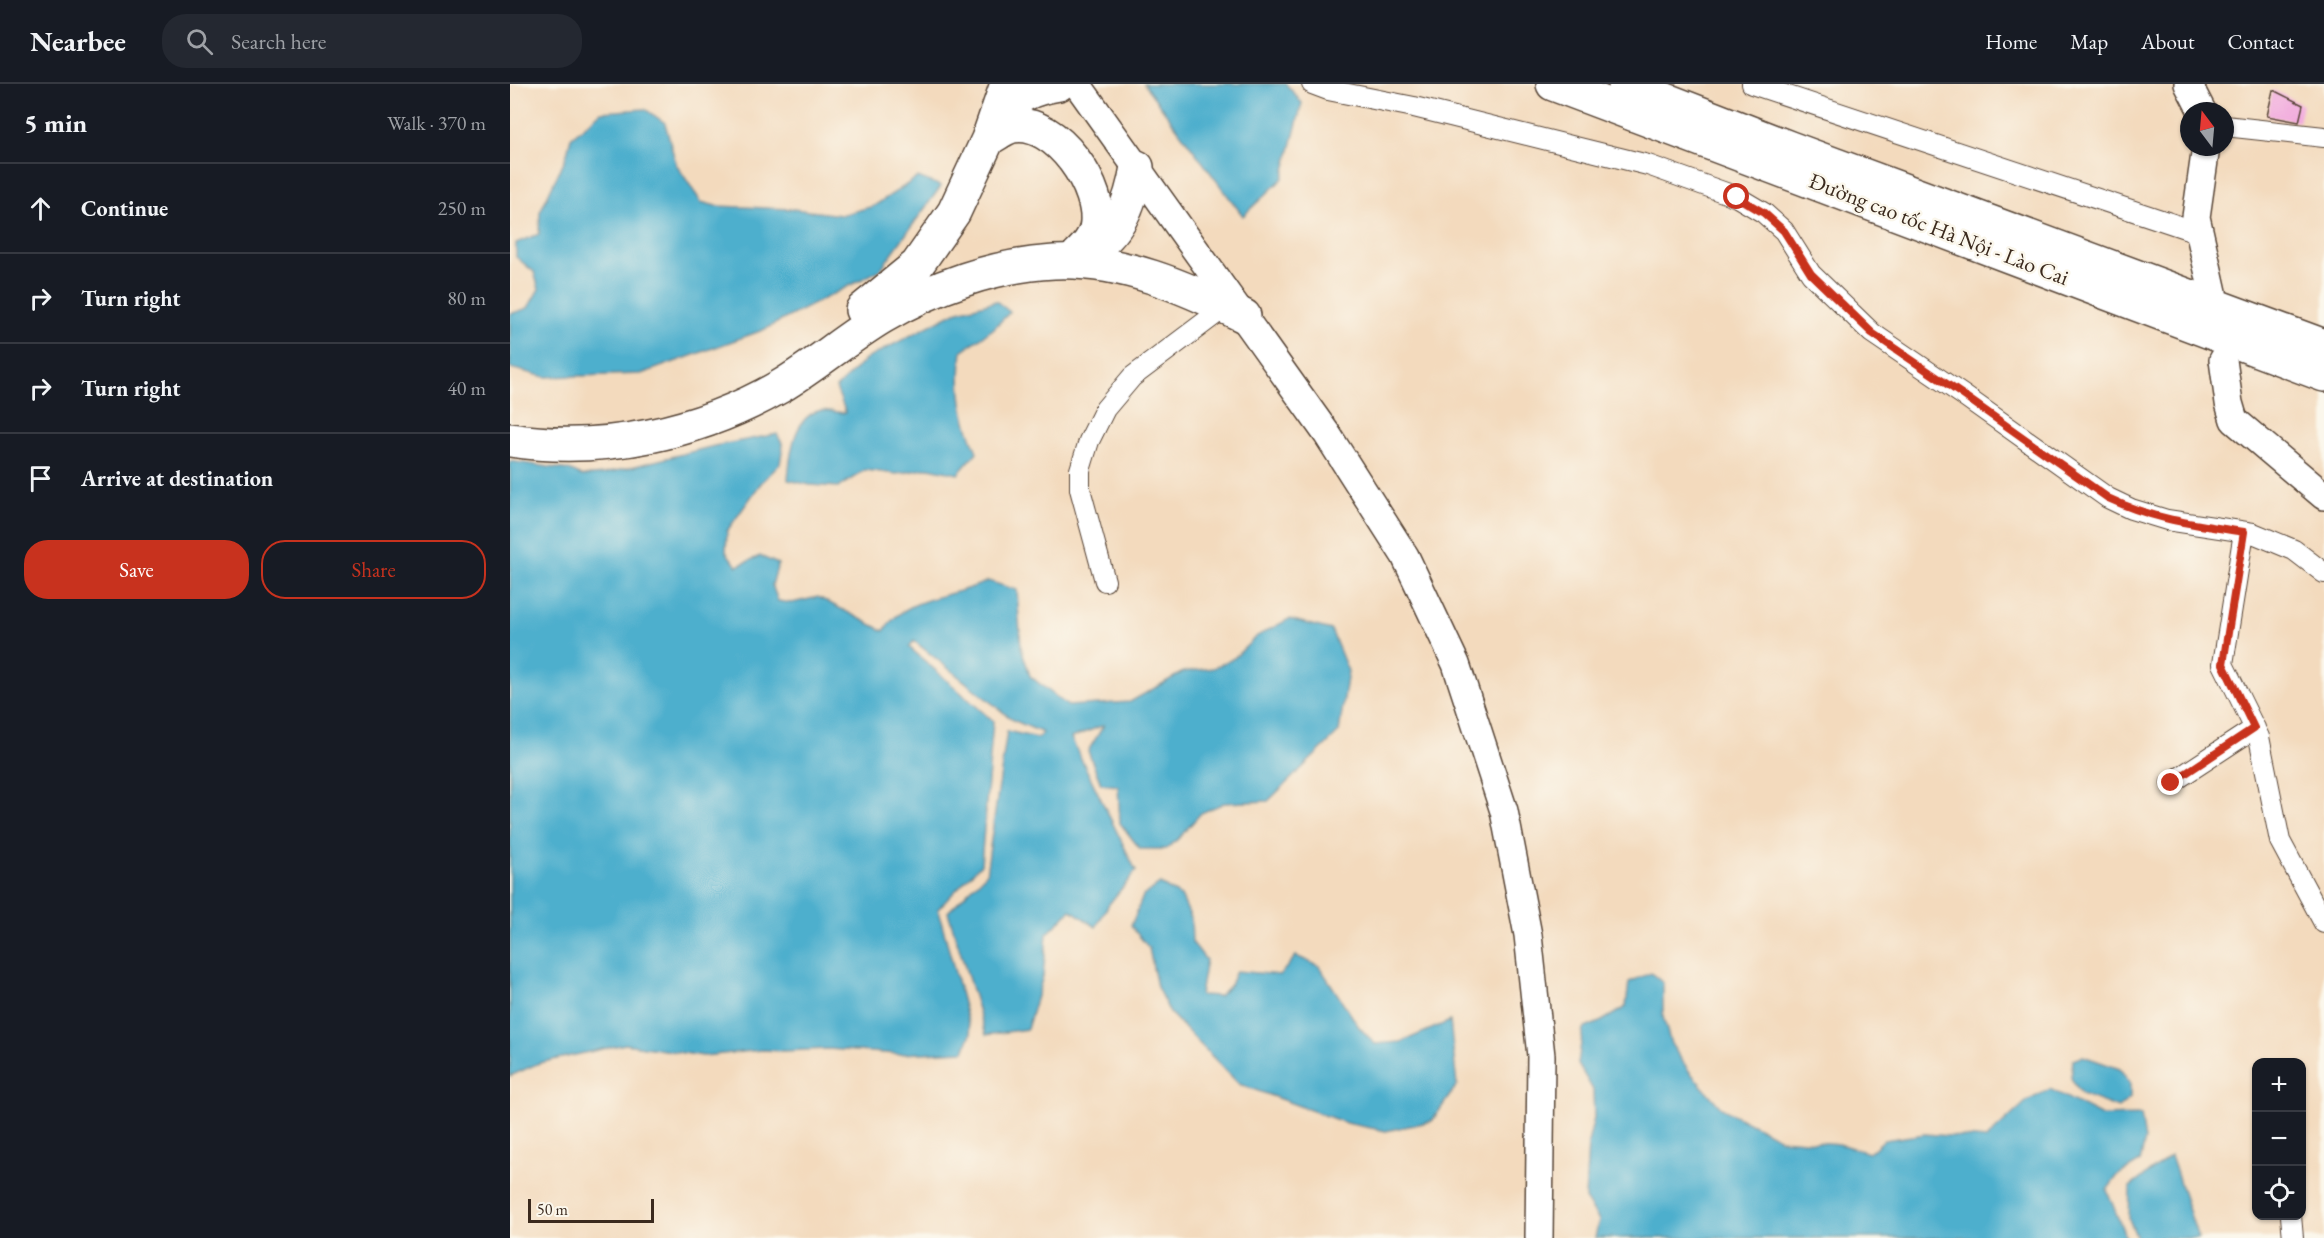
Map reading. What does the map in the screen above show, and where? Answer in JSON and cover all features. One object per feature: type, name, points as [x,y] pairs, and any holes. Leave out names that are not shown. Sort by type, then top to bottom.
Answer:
[{"type":"highway","points":[[510,423],[551,427],[588,427],[631,423],[684,410],[738,389],[785,362],[882,295],[917,265],[954,212],[993,128],[1007,84]]},
{"type":"highway","name":"Đường cao tốc Hà Nội - Lào Cai","points":[[1553,84],[2324,375]]},
{"type":"highway","name":"Đường cao tốc Hà Nội - Lào Cai","points":[[1625,84],[1790,148],[2324,346]]},
{"type":"highway","points":[[993,128],[1013,100],[1024,93],[1069,85]]},
{"type":"highway","points":[[993,128],[1025,126],[1044,132],[1059,143],[1093,191],[1097,209],[1096,228],[1092,240],[1066,259]]},
{"type":"highway","points":[[510,440],[567,445],[600,444],[641,438],[712,420],[750,403],[781,385],[881,317],[909,303],[959,282],[996,271],[1066,259],[1100,244],[1116,226],[1133,192],[1137,167]]},
{"type":"highway","points":[[1066,259],[1147,274],[1195,292],[1235,311]]},
{"type":"main road","points":[[2188,84],[2197,102]]},
{"type":"main road","points":[[1069,85],[1137,167],[1235,311],[1327,434],[1405,556],[1456,664],[1504,811],[1528,935],[1541,1056],[1539,1238]]},
{"type":"main road","points":[[2205,156],[2196,217],[2213,292]]},
{"type":"main road","points":[[2223,360],[2229,403],[2234,420],[2324,496]]},
{"type":"street","points":[[1312,84],[1328,90],[1414,107],[1648,165],[1737,197],[1764,213],[1784,231],[1811,274],[1872,333],[2108,498],[2131,509],[2167,520],[2253,533],[2294,550],[2324,573]]},
{"type":"street","points":[[1752,84],[2200,233]]},
{"type":"street","points":[[2234,127],[2324,137]]},
{"type":"street","points":[[1105,581],[1080,489],[1080,470],[1089,441],[1106,409],[1132,377],[1235,311]]},
{"type":"street","points":[[2244,532],[2223,664],[2259,737],[2280,841],[2324,923]]},
{"type":"street","points":[[2171,783],[2254,728]]},
{"type":"street","points":[[2291,1220],[2293,1238]]},
{"type":"water","points":[[1144,84],[1286,84],[1302,103],[1283,178],[1243,216]]},
{"type":"water","points":[[645,109],[665,123],[676,164],[701,202],[716,206],[793,209],[841,215],[874,206],[918,177],[941,186],[880,270],[763,330],[641,374],[545,377],[510,368],[510,314],[528,308],[539,289],[534,272],[516,257],[516,243],[539,234],[540,212],[566,157],[571,138],[601,112]]},
{"type":"water","points":[[996,301],[1010,312],[993,329],[962,351],[960,377],[962,402],[964,415],[977,452],[958,474],[929,468],[897,474],[865,470],[839,487],[810,485],[788,480],[794,440],[803,422],[809,415],[818,411],[846,413],[836,388],[866,359],[955,312]]},
{"type":"water","points":[[777,434],[783,445],[780,464],[761,483],[727,531],[726,552],[737,566],[760,556],[778,564],[772,585],[778,601],[792,603],[818,597],[884,631],[904,610],[988,581],[1017,590],[1021,647],[1030,676],[1068,706],[1130,702],[1183,672],[1213,668],[1234,658],[1257,636],[1289,619],[1331,630],[1348,671],[1339,732],[1268,801],[1224,803],[1201,813],[1166,849],[1140,849],[1120,823],[1118,786],[1101,784],[1088,751],[1104,725],[1071,738],[1136,871],[1109,904],[1096,927],[1071,910],[1047,934],[1043,976],[1027,1029],[986,1035],[948,912],[986,874],[1007,731],[1037,738],[1043,733],[1013,720],[914,641],[909,647],[993,721],[981,864],[938,909],[971,1033],[964,1051],[898,1054],[828,1049],[762,1050],[703,1056],[625,1044],[539,1063],[510,1076],[510,461],[569,470],[582,476],[604,474],[714,446]]},
{"type":"water","points":[[1160,884],[1181,896],[1191,918],[1192,942],[1206,960],[1200,995],[1219,996],[1230,985],[1236,971],[1280,975],[1296,956],[1319,966],[1359,1027],[1375,1044],[1401,1042],[1450,1021],[1457,1085],[1432,1121],[1386,1131],[1346,1123],[1239,1084],[1170,1013],[1157,987],[1149,948],[1131,926],[1143,896]]},
{"type":"water","points":[[1651,973],[1663,983],[1663,1017],[1671,1044],[1689,1071],[1721,1108],[1781,1139],[1839,1144],[1869,1153],[1884,1140],[1925,1134],[1986,1139],[2027,1101],[2050,1089],[2102,1116],[2141,1115],[2145,1140],[2140,1162],[2118,1175],[2107,1190],[2126,1238],[1595,1238],[1599,1220],[1585,1199],[1588,1143],[1594,1118],[1593,1090],[1578,1064],[1583,1029],[1626,1007],[1629,982]]},
{"type":"water","points":[[2083,1056],[2120,1069],[2130,1083],[2130,1098],[2118,1108],[2081,1094],[2071,1078],[2073,1060]]},
{"type":"water","points":[[2171,1156],[2198,1238],[2137,1238],[2129,1219],[2130,1187]]},
{"type":"building","points":[[2273,90],[2303,105],[2299,122],[2267,116]]},
{"type":"route","points":[[1737,197],[1764,213],[1784,231],[1811,274],[1872,333],[2108,498],[2131,509],[2167,520],[2244,532],[2223,664],[2254,728],[2171,783]]}]
